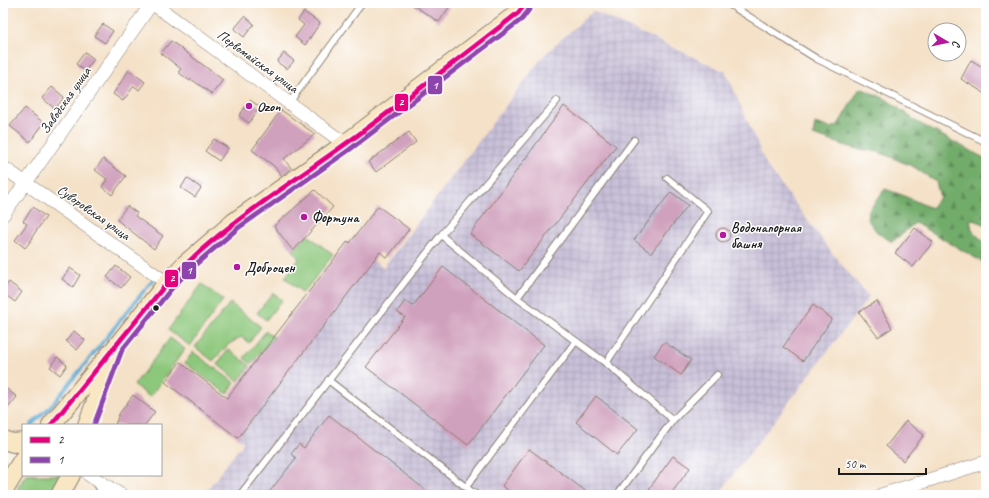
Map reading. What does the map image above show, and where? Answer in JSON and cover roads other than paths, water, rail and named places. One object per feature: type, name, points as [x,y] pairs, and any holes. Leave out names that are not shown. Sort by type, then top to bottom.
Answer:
[{"type":"street","name":"Первомайская улица","points":[[152,3],[345,144]]},
{"type":"street","name":"Заводская улица","points":[[3,215],[152,3]]},
{"type":"street","points":[[52,424],[184,265],[234,222],[345,144],[518,13],[526,3]]},
{"type":"street","name":"Суворовская улица","points":[[3,167],[167,284]]},
{"type":"street","points":[[87,424],[116,347]]},
{"type":"street","points":[[3,440],[13,443],[22,442]]},
{"type":"street","points":[[4,495],[3,490],[22,462]]},
{"type":"street","points":[[881,495],[986,462]]},
{"type":"street","points":[[60,495],[70,476]]},
{"type":"street","points":[[92,476],[121,495]]},
{"type":"lane","points":[[289,103],[362,3]]},
{"type":"lane","points":[[727,3],[817,58],[986,142]]},
{"type":"lane","points":[[240,495],[441,235],[557,101]]},
{"type":"lane","points":[[517,298],[634,140]]},
{"type":"lane","points":[[606,363],[708,211],[667,178]]},
{"type":"lane","points":[[441,235],[517,298],[606,363],[674,420]]},
{"type":"lane","points":[[466,487],[576,341]]},
{"type":"lane","points":[[616,495],[674,420],[717,375]]},
{"type":"lane","points":[[328,380],[476,495]]},
{"type":"lane","points":[[92,476],[103,495]]},
{"type":"waterway","points":[[32,424],[52,405],[155,277]]},
{"type":"place","name":"Ozon","points":[[249,106]]},
{"type":"place","name":"Фортуна","points":[[304,217]]},
{"type":"place","name":"Водонапорная башня","points":[[723,235]]},
{"type":"place","name":"Доброцен","points":[[237,267]]}]
